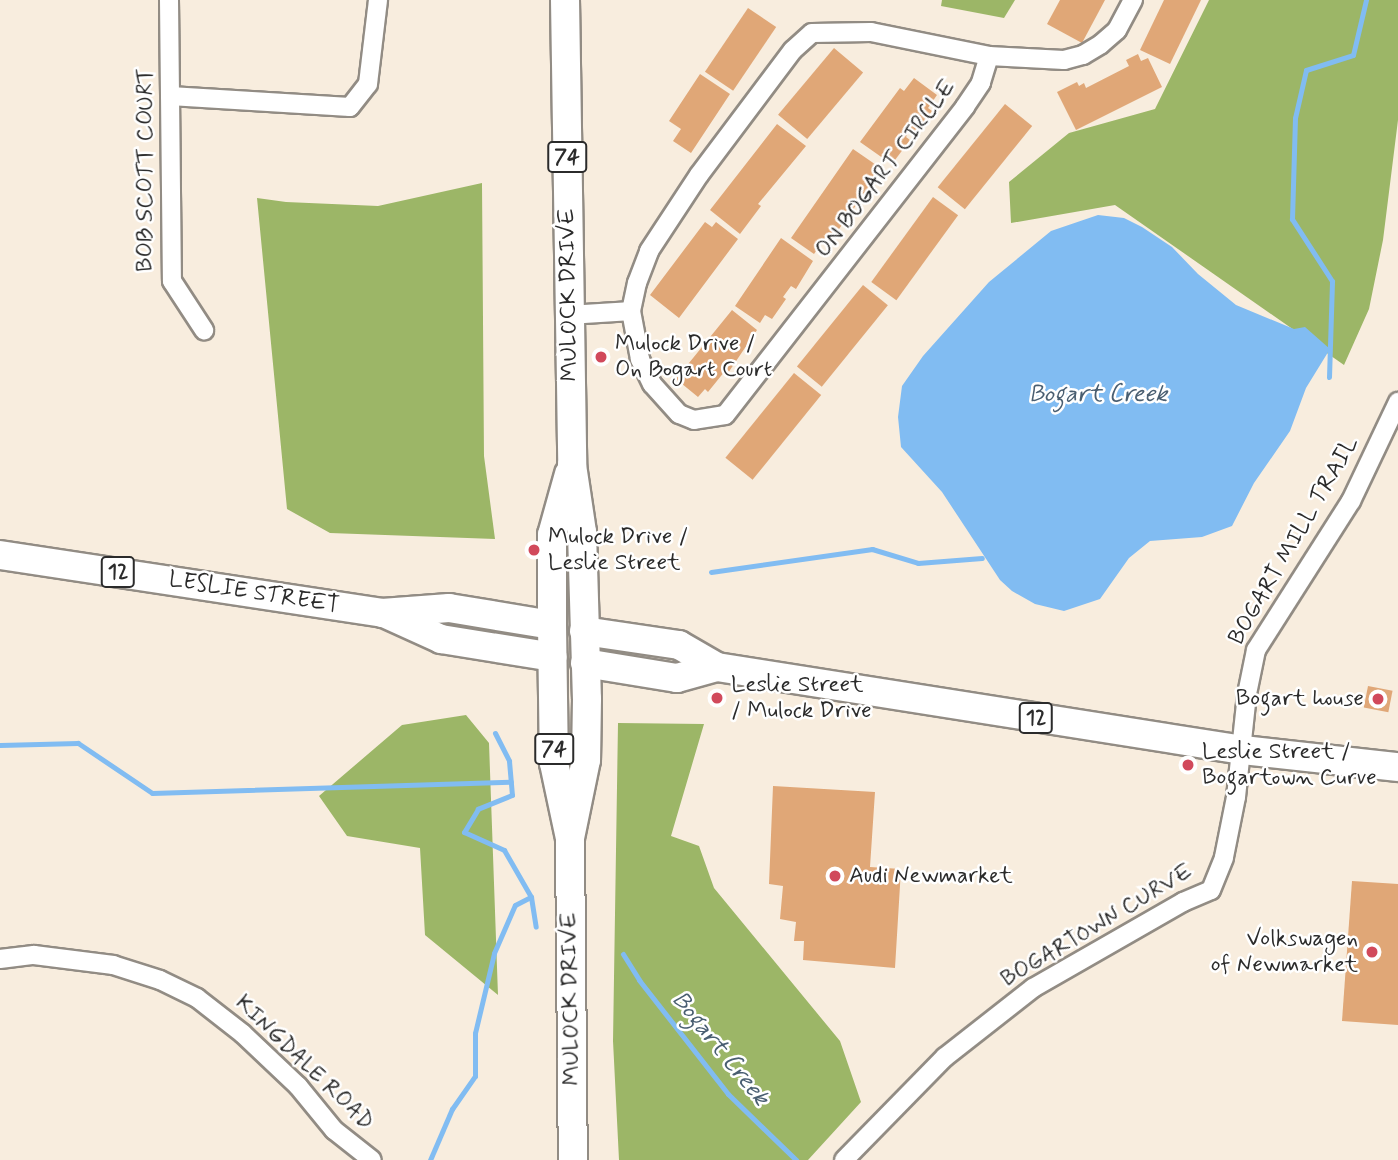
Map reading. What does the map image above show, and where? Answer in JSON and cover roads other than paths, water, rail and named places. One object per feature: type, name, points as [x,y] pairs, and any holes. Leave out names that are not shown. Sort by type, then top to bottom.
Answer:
[{"type":"main road","name":"MULOCK DRIVE","points":[[565,0],[572,464],[582,532],[586,760],[570,838]]},
{"type":"main road","name":"MULOCK DRIVE","points":[[572,464],[552,535],[552,625],[554,763],[570,838],[573,1160]]},
{"type":"main road","name":"LESLIE STREET","points":[[0,555],[382,612],[449,608],[552,625]]},
{"type":"main road","name":"LESLIE STREET","points":[[382,612],[441,639],[553,657]]},
{"type":"main road","name":"12","points":[[584,631],[679,645],[718,667],[1243,750],[1398,767]]},
{"type":"main road","name":"12","points":[[585,663],[677,678],[718,667]]},
{"type":"street","name":"BOB SCOTT COURT","points":[[169,0],[172,281],[204,330]]},
{"type":"street","points":[[170,96],[350,107],[368,84],[378,0]]},
{"type":"street","points":[[989,56],[1064,60],[1083,55],[1117,30],[1133,0]]},
{"type":"street","name":"ON BOGART CIRCLE","points":[[871,32],[989,56],[981,83],[965,107],[725,415],[694,420],[678,414],[652,384],[640,359],[631,311],[637,283],[649,251],[699,175],[793,50],[812,33],[871,32]]},
{"type":"street","points":[[569,314],[631,311]]},
{"type":"street","name":"BOGART MILL TRAIL","points":[[1243,750],[1247,694],[1256,650],[1351,502],[1398,402]]},
{"type":"street","name":"BOGARTOWN CURVE","points":[[844,1160],[945,1057],[1033,988],[1183,902],[1211,890],[1224,857],[1243,750]]},
{"type":"street","name":"KINGDALE ROAD","points":[[0,959],[34,955],[113,965],[160,980],[197,998],[243,1034],[298,1086],[334,1130],[372,1160]]},
{"type":"water","name":"Bogart Creek","points":[[1098,215],[1124,218],[1142,227],[1172,247],[1198,274],[1236,305],[1294,329],[1305,327],[1330,349],[1306,388],[1290,431],[1254,483],[1232,526],[1202,537],[1150,541],[1129,558],[1100,599],[1064,611],[1035,604],[1012,591],[1000,580],[942,492],[901,447],[898,417],[902,386],[923,356],[989,282],[1051,231]]},
{"type":"waterway","name":"Bogart Creek","points":[[1329,377],[1332,281],[1292,219],[1295,118],[1306,70],[1353,55],[1366,0]]},
{"type":"waterway","name":"Bogart Creek","points":[[711,572],[872,549],[918,563],[982,558]]},
{"type":"waterway","name":"Bogart Creek","points":[[495,733],[509,761],[512,795],[478,809],[464,832],[504,850],[531,897],[536,927]]},
{"type":"waterway","points":[[0,745],[78,743],[152,793],[511,782]]},
{"type":"waterway","points":[[430,1160],[452,1109],[475,1076],[475,1033],[494,953],[515,905],[531,897]]},
{"type":"waterway","name":"Bogart Creek","points":[[623,954],[639,980],[728,1094],[796,1160]]},
{"type":"place","name":"Mulock Drive / On Bogart Court","points":[[601,357]]},
{"type":"place","name":"Mulock Drive / Leslie Street","points":[[534,550]]},
{"type":"place","name":"Leslie Street / Mulock Drive","points":[[717,698]]},
{"type":"place","name":"Bogart house","points":[[1378,699]]},
{"type":"place","name":"Leslie Street / Bogartown Curve","points":[[1188,765]]},
{"type":"place","name":"Audi Newmarket","points":[[835,876]]},
{"type":"place","name":"Volkswagen of Newmarket","points":[[1372,952]]}]
